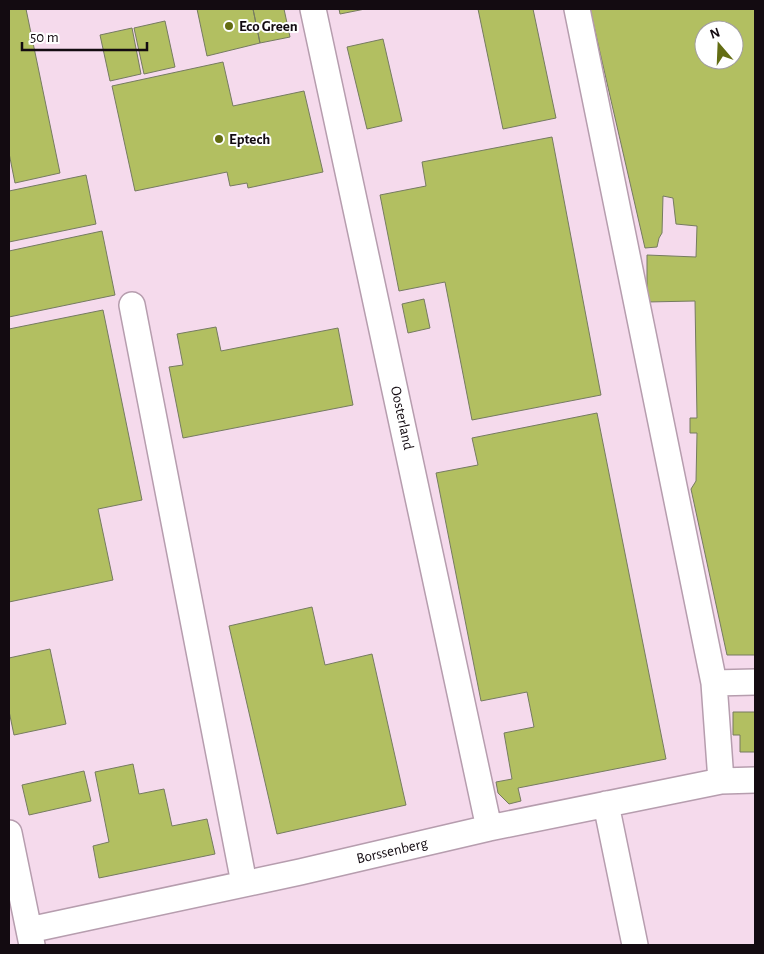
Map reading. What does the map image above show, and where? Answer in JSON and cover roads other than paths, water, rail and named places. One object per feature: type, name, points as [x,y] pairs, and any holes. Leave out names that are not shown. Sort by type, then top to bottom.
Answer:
[{"type":"street","name":"Oosterland","points":[[313,9],[489,828]]},
{"type":"street","points":[[577,9],[714,683],[721,781]]},
{"type":"street","points":[[132,305],[244,883]]},
{"type":"street","points":[[714,683],[755,682]]},
{"type":"street","name":"Borssenberg","points":[[31,938],[244,883],[489,828],[721,781],[755,780]]},
{"type":"street","points":[[606,804],[635,945]]},
{"type":"street","points":[[9,833],[31,938]]},
{"type":"place","name":"Eco Green","points":[[229,26]]},
{"type":"place","name":"Eptech","points":[[219,139]]}]
